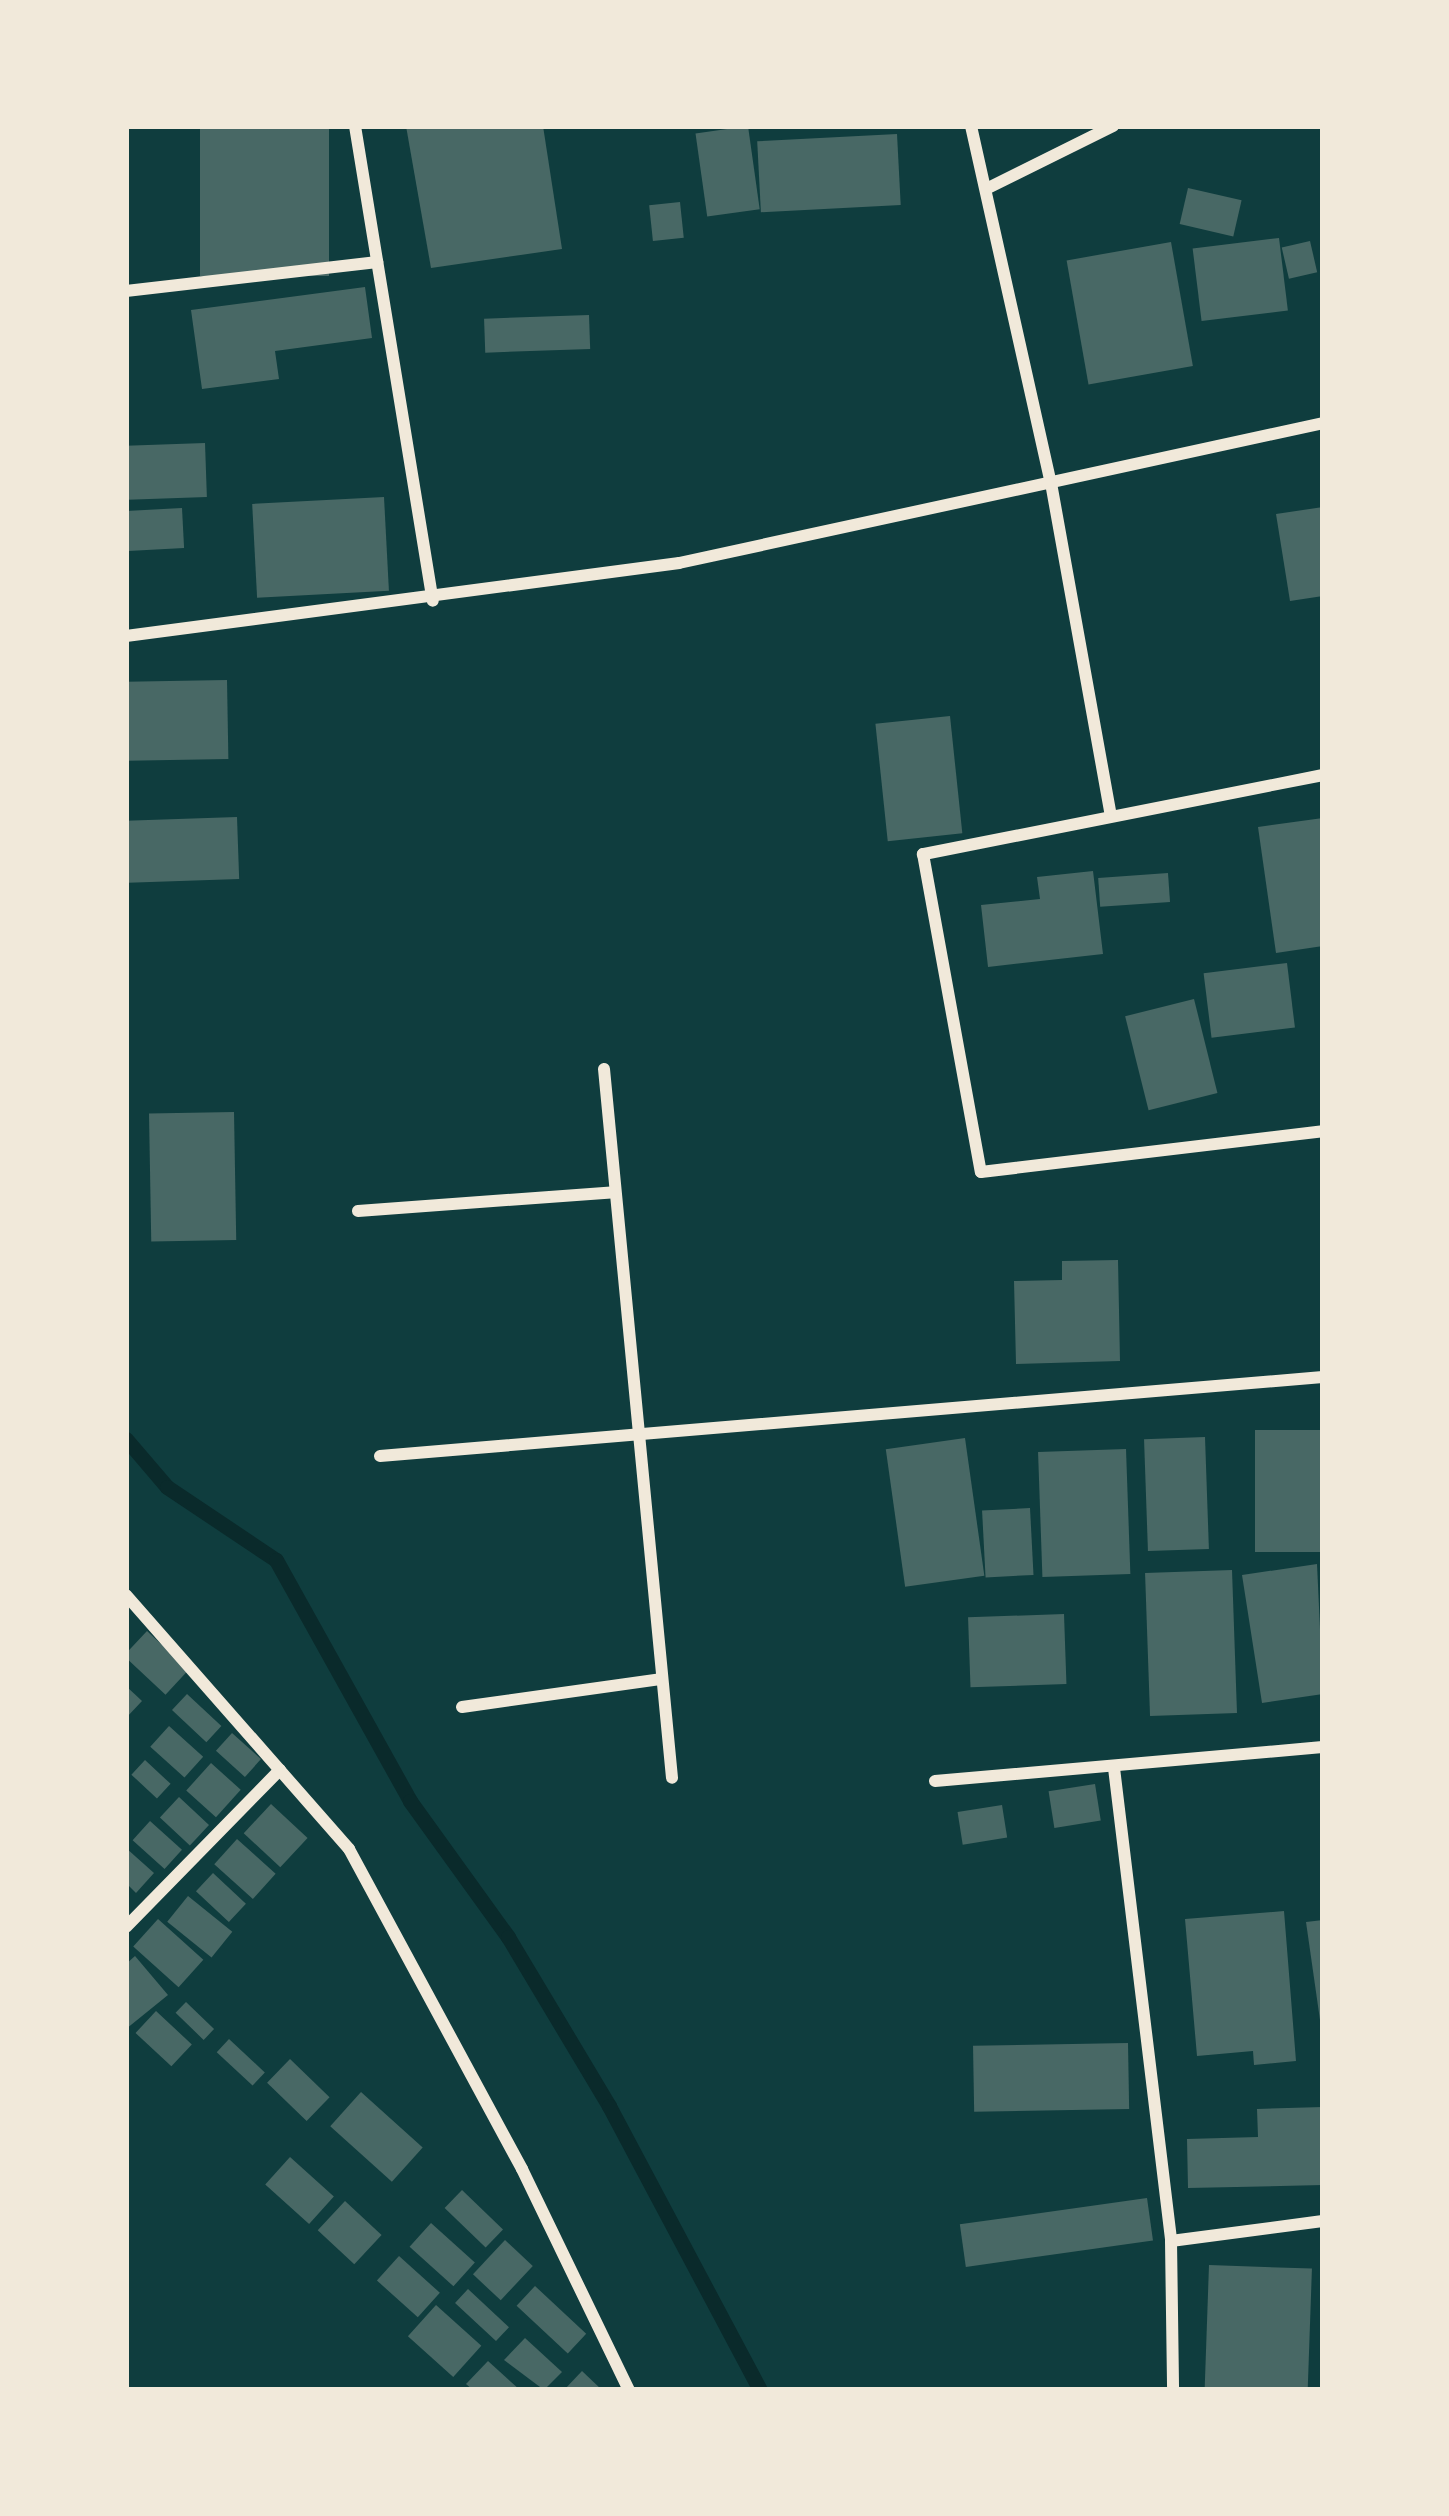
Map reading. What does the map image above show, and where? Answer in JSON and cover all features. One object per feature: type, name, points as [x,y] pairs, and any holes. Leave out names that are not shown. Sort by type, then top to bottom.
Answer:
[{"type":"street","points":[[355,126],[433,601]]},
{"type":"street","points":[[971,126],[1051,483],[1111,817]]},
{"type":"street","points":[[986,189],[1113,126]]},
{"type":"street","points":[[126,291],[377,262]]},
{"type":"street","points":[[126,636],[433,601],[679,563],[1323,423]]},
{"type":"street","points":[[1323,776],[923,854],[980,1172],[1323,1131]]},
{"type":"street","points":[[604,1069],[672,1778]]},
{"type":"street","points":[[358,1211],[614,1192]]},
{"type":"street","points":[[380,1456],[1323,1378]]},
{"type":"street","points":[[126,1594],[350,1849],[522,2170],[629,2390]]},
{"type":"street","points":[[462,1707],[662,1679]]},
{"type":"street","points":[[935,1781],[1323,1747]]},
{"type":"street","points":[[1114,1768],[1171,2241],[1173,2390]]},
{"type":"street","points":[[126,1927],[280,1770]]},
{"type":"street","points":[[1171,2241],[1323,2221]]},
{"type":"building","points":[[200,126],[329,126],[329,276],[200,276]]},
{"type":"building","points":[[406,126],[543,126],[562,249],[431,268]]},
{"type":"building","points":[[748,126],[760,209],[707,217],[696,133]]},
{"type":"building","points":[[897,134],[901,205],[761,212],[757,141]]},
{"type":"building","points":[[1188,188],[1242,200],[1233,236],[1180,224]]},
{"type":"building","points":[[680,202],[684,238],[653,241],[649,205]]},
{"type":"building","points":[[1279,238],[1288,310],[1202,321],[1193,249]]},
{"type":"building","points":[[1310,241],[1317,272],[1289,279],[1282,248]]},
{"type":"building","points":[[1171,242],[1193,366],[1088,384],[1067,260]]},
{"type":"building","points":[[365,287],[372,338],[275,351],[279,379],[202,389],[191,310]]},
{"type":"building","points":[[589,315],[590,349],[485,353],[484,319]]},
{"type":"building","points":[[205,443],[207,497],[128,500],[126,446]]},
{"type":"building","points":[[384,497],[389,591],[257,598],[252,504]]},
{"type":"building","points":[[1323,507],[1323,596],[1290,601],[1276,514]]},
{"type":"building","points":[[182,508],[184,548],[128,551],[126,511]]},
{"type":"building","points":[[227,680],[228,759],[127,761],[126,682]]},
{"type":"building","points":[[950,716],[962,833],[888,841],[875,724]]},
{"type":"building","points":[[237,817],[239,879],[128,883],[126,821]]},
{"type":"building","points":[[1323,818],[1323,946],[1276,953],[1258,827]]},
{"type":"building","points":[[1093,871],[1103,954],[988,967],[981,905],[1040,899],[1037,877]]},
{"type":"building","points":[[1168,873],[1170,902],[1100,907],[1098,878]]},
{"type":"building","points":[[1287,963],[1295,1028],[1212,1038],[1204,973]]},
{"type":"building","points":[[1194,999],[1217,1093],[1149,1110],[1125,1016]]},
{"type":"building","points":[[234,1112],[236,1240],[151,1241],[149,1113]]},
{"type":"building","points":[[1118,1260],[1120,1361],[1016,1364],[1014,1281],[1062,1280],[1062,1261]]},
{"type":"building","points":[[1255,1430],[1323,1430],[1323,1552],[1255,1552]]},
{"type":"building","points":[[1205,1437],[1209,1549],[1148,1551],[1144,1439]]},
{"type":"building","points":[[965,1438],[984,1576],[905,1587],[886,1449]]},
{"type":"building","points":[[1126,1449],[1130,1574],[1042,1577],[1038,1452]]},
{"type":"building","points":[[1030,1508],[1034,1575],[986,1577],[982,1511]]},
{"type":"building","points":[[1317,1564],[1323,1694],[1262,1703],[1242,1575]]},
{"type":"building","points":[[1232,1570],[1237,1713],[1150,1716],[1145,1573]]},
{"type":"building","points":[[1064,1614],[1066,1684],[971,1687],[968,1617]]},
{"type":"building","points":[[147,1631],[189,1670],[165,1695],[126,1658]]},
{"type":"building","points":[[126,1686],[142,1701],[126,1718]]},
{"type":"building","points":[[187,1694],[221,1726],[206,1742],[172,1710]]},
{"type":"building","points":[[169,1726],[203,1757],[184,1778],[150,1747]]},
{"type":"building","points":[[232,1733],[261,1759],[245,1777],[216,1751]]},
{"type":"building","points":[[145,1760],[171,1784],[157,1798],[131,1775]]},
{"type":"building","points":[[211,1763],[241,1790],[216,1817],[186,1790]]},
{"type":"building","points":[[1095,1784],[1101,1821],[1054,1828],[1049,1791]]},
{"type":"building","points":[[179,1797],[209,1825],[190,1845],[160,1817]]},
{"type":"building","points":[[271,1804],[308,1838],[280,1867],[244,1833]]},
{"type":"building","points":[[1002,1805],[1007,1838],[963,1845],[958,1812]]},
{"type":"building","points":[[150,1821],[182,1850],[165,1869],[133,1840]]},
{"type":"building","points":[[237,1839],[276,1874],[253,1899],[214,1864]]},
{"type":"building","points":[[126,1848],[154,1873],[136,1893],[126,1883]]},
{"type":"building","points":[[213,1873],[246,1904],[229,1922],[196,1891]]},
{"type":"building","points":[[188,1896],[232,1932],[212,1958],[167,1922]]},
{"type":"building","points":[[1284,1911],[1296,2061],[1254,2065],[1253,2051],[1197,2056],[1185,1919]]},
{"type":"building","points":[[158,1919],[203,1960],[179,1987],[133,1946]]},
{"type":"building","points":[[1323,1920],[1323,2019],[1320,2020],[1306,1922]]},
{"type":"building","points":[[135,1956],[168,1995],[126,2029],[126,1964]]},
{"type":"building","points":[[186,2002],[214,2029],[204,2040],[176,2013]]},
{"type":"building","points":[[156,2011],[192,2044],[171,2066],[136,2033]]},
{"type":"building","points":[[229,2039],[265,2072],[253,2086],[217,2052]]},
{"type":"building","points":[[1128,2043],[1129,2109],[974,2112],[973,2046]]},
{"type":"building","points":[[290,2059],[330,2097],[307,2121],[267,2083]]},
{"type":"building","points":[[361,2092],[423,2148],[392,2182],[330,2126]]},
{"type":"building","points":[[1323,2107],[1323,2185],[1188,2188],[1187,2139],[1258,2137],[1257,2109]]},
{"type":"building","points":[[290,2157],[334,2196],[309,2224],[265,2184]]},
{"type":"building","points":[[462,2190],[503,2230],[486,2248],[445,2208]]},
{"type":"building","points":[[1147,2198],[1153,2241],[966,2267],[960,2224]]},
{"type":"building","points":[[345,2201],[382,2235],[354,2264],[318,2230]]},
{"type":"building","points":[[431,2223],[475,2262],[453,2286],[410,2247]]},
{"type":"building","points":[[505,2240],[533,2266],[501,2300],[473,2274]]},
{"type":"building","points":[[399,2256],[440,2293],[418,2317],[377,2281]]},
{"type":"building","points":[[1209,2265],[1312,2269],[1308,2390],[1205,2390]]},
{"type":"building","points":[[535,2286],[586,2334],[568,2353],[517,2306]]},
{"type":"building","points":[[468,2289],[509,2327],[496,2341],[455,2303]]},
{"type":"building","points":[[436,2305],[481,2346],[453,2377],[408,2336]]},
{"type":"building","points":[[525,2338],[562,2372],[544,2390],[504,2360]]},
{"type":"building","points":[[488,2361],[520,2390],[473,2390],[466,2384]]},
{"type":"building","points":[[582,2371],[602,2390],[564,2390]]},
{"type":"waterway","points":[[126,1439],[167,1487],[276,1560],[410,1801],[508,1937],[609,2106],[760,2390]]}]
